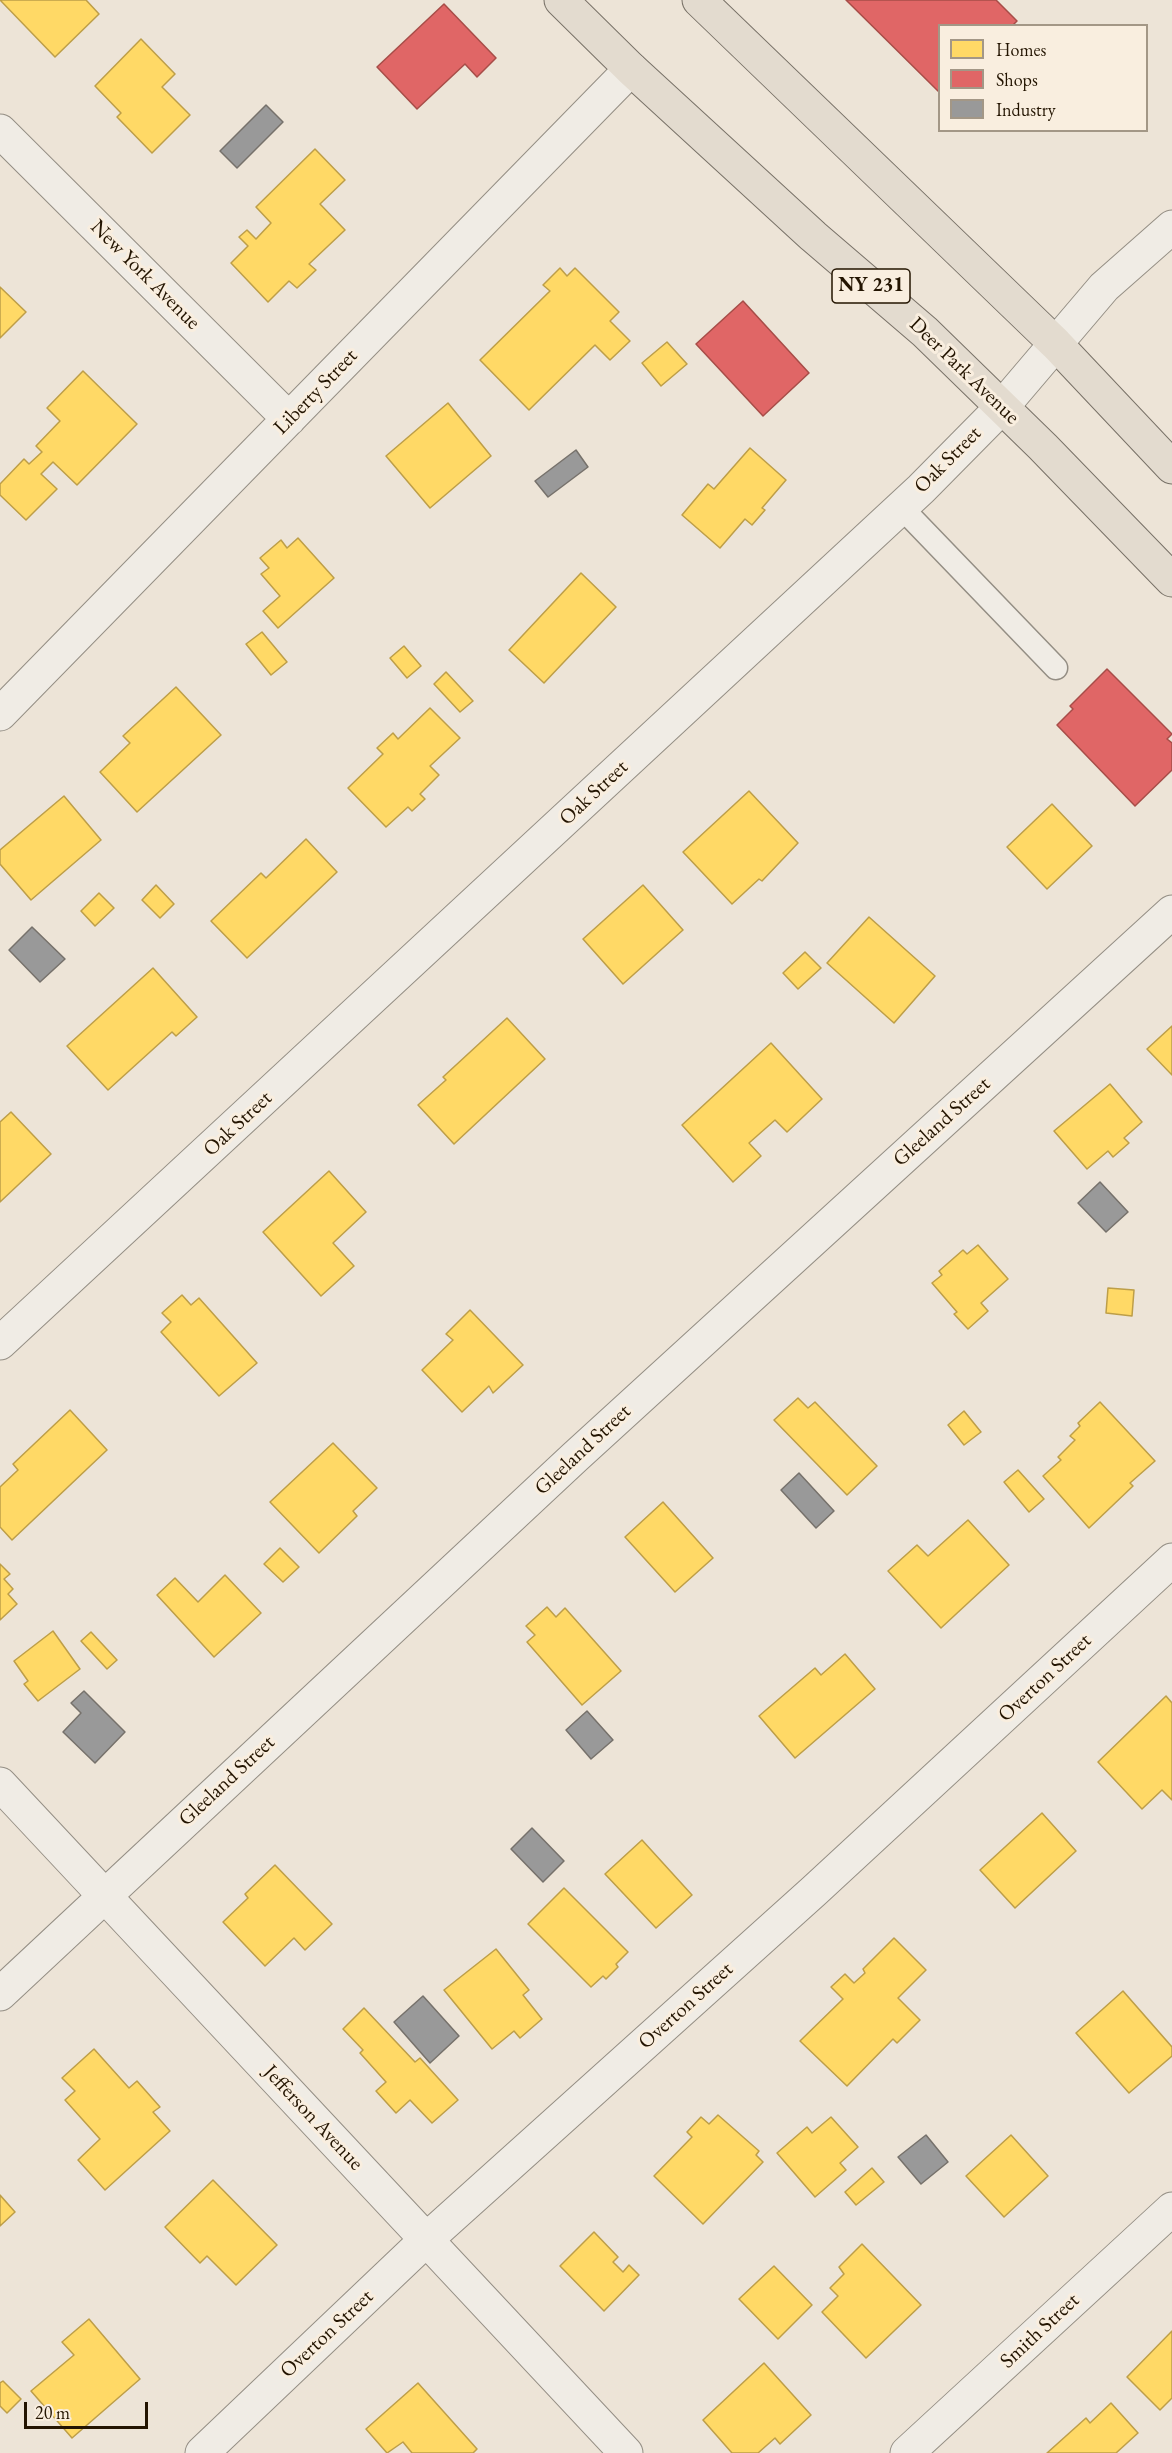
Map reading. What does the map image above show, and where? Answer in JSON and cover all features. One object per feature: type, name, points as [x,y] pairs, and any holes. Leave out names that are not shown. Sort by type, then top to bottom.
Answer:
[{"type":"main road","name":"Deer Park Avenue","points":[[561,0],[631,69],[813,236],[925,332],[1172,580]]},
{"type":"main road","points":[[702,1],[1056,344],[1172,467]]},
{"type":"street","name":"Liberty Street","points":[[0,714],[631,69]]},
{"type":"street","name":"New York Avenue","points":[[0,131],[289,420]]},
{"type":"street","name":"Oak Street","points":[[0,1343],[901,507],[1002,407],[1104,287],[1172,226]]},
{"type":"street","name":"Gleeland Street","points":[[0,1994],[575,1457],[1172,912]]},
{"type":"street","name":"Overton Street","points":[[202,2453],[427,2239],[805,1899],[1172,1560]]},
{"type":"street","name":"Jefferson Avenue","points":[[0,1784],[626,2453]]},
{"type":"street","name":"Smith Street","points":[[907,2453],[1172,2209]]},
{"type":"lane","points":[[901,507],[1056,668]]},
{"type":"building: Homes","points":[[0,0],[86,0],[99,14],[55,57]]},
{"type":"building: Homes","points":[[141,39],[175,74],[162,87],[190,115],[152,153],[117,117],[121,113],[95,86]]},
{"type":"building: Homes","points":[[315,149],[345,180],[320,204],[345,230],[309,264],[316,270],[297,288],[289,281],[268,302],[231,263],[248,246],[239,237],[247,230],[256,239],[271,223],[256,207]]},
{"type":"building: Homes","points":[[560,268],[567,276],[575,268],[619,312],[610,321],[630,341],[610,360],[595,345],[529,410],[480,360],[550,291],[543,285]]},
{"type":"building: Homes","points":[[0,287],[26,312],[0,338]]},
{"type":"building: Homes","points":[[667,342],[687,364],[661,386],[642,363]]},
{"type":"building: Homes","points":[[83,371],[137,424],[77,485],[53,462],[41,474],[57,489],[26,520],[0,495],[0,484],[24,459],[29,464],[42,452],[36,446],[60,421],[47,408]]},
{"type":"building: Homes","points":[[448,403],[491,456],[430,508],[386,456]]},
{"type":"building: Homes","points":[[750,448],[786,480],[762,508],[765,510],[752,525],[745,519],[720,548],[682,515],[708,484],[714,489]]},
{"type":"building: Homes","points":[[298,538],[334,578],[278,628],[263,611],[280,596],[261,574],[269,568],[260,558],[281,540],[287,548]]},
{"type":"building: Homes","points":[[581,573],[616,607],[544,683],[509,650]]},
{"type":"building: Homes","points":[[262,632],[287,662],[271,675],[246,644]]},
{"type":"building: Homes","points":[[404,646],[421,666],[407,678],[390,658]]},
{"type":"building: Homes","points":[[446,672],[473,701],[460,712],[434,684]]},
{"type":"building: Homes","points":[[176,687],[221,735],[137,812],[100,772],[130,743],[123,736]]},
{"type":"building: Homes","points":[[430,708],[460,738],[430,766],[439,775],[420,794],[425,799],[412,811],[408,807],[386,827],[348,788],[383,754],[377,748],[393,733],[398,739]]},
{"type":"building: Homes","points":[[749,791],[798,843],[762,881],[759,879],[732,904],[683,852]]},
{"type":"building: Homes","points":[[64,796],[101,840],[31,900],[0,864],[0,850]]},
{"type":"building: Homes","points":[[1052,804],[1092,846],[1047,889],[1007,847]]},
{"type":"building: Homes","points":[[306,839],[337,872],[247,958],[211,921],[261,873],[266,878]]},
{"type":"building: Homes","points":[[156,885],[174,904],[160,918],[142,900]]},
{"type":"building: Homes","points":[[643,885],[683,930],[623,984],[583,939]]},
{"type":"building: Homes","points":[[99,893],[114,908],[95,926],[81,911]]},
{"type":"building: Homes","points":[[869,917],[935,976],[894,1023],[827,963]]},
{"type":"building: Homes","points":[[805,952],[821,968],[798,989],[783,973]]},
{"type":"building: Homes","points":[[153,968],[197,1017],[176,1036],[172,1032],[108,1090],[67,1046]]},
{"type":"building: Homes","points":[[507,1018],[545,1059],[454,1144],[418,1105],[446,1080],[443,1077]]},
{"type":"building: Homes","points":[[1172,1026],[1172,1075],[1147,1049]]},
{"type":"building: Homes","points":[[771,1043],[822,1099],[787,1132],[775,1120],[749,1143],[761,1156],[733,1182],[682,1125]]},
{"type":"building: Homes","points":[[1110,1084],[1142,1122],[1124,1138],[1129,1143],[1113,1157],[1108,1151],[1087,1169],[1054,1131]]},
{"type":"building: Homes","points":[[11,1112],[51,1154],[0,1202],[0,1122]]},
{"type":"building: Homes","points":[[329,1171],[366,1212],[333,1243],[354,1266],[321,1296],[263,1232]]},
{"type":"building: Homes","points":[[978,1245],[1008,1279],[981,1303],[988,1311],[968,1329],[954,1314],[957,1312],[932,1283],[942,1275],[939,1271],[963,1250],[967,1254]]},
{"type":"building: Homes","points":[[1108,1288],[1134,1290],[1132,1316],[1106,1313]]},
{"type":"building: Homes","points":[[182,1295],[191,1305],[199,1298],[257,1363],[219,1396],[161,1332],[171,1322],[162,1313]]},
{"type":"building: Homes","points":[[470,1310],[523,1365],[493,1393],[489,1386],[462,1412],[422,1370],[453,1340],[446,1334]]},
{"type":"building: Homes","points":[[798,1398],[808,1408],[815,1402],[877,1466],[847,1495],[774,1420]]},
{"type":"building: Homes","points":[[1100,1402],[1155,1461],[1130,1483],[1133,1486],[1089,1528],[1043,1476],[1061,1460],[1058,1457],[1075,1440],[1070,1436],[1080,1426],[1078,1423]]},
{"type":"building: Homes","points":[[70,1410],[107,1450],[12,1540],[0,1527],[0,1487],[18,1470],[13,1464]]},
{"type":"building: Homes","points":[[964,1411],[981,1432],[964,1445],[948,1425]]},
{"type":"building: Homes","points":[[333,1443],[377,1488],[353,1511],[357,1516],[319,1553],[270,1502]]},
{"type":"building: Homes","points":[[1018,1470],[1044,1499],[1029,1512],[1004,1482]]},
{"type":"building: Homes","points":[[663,1502],[713,1558],[675,1592],[625,1537]]},
{"type":"building: Homes","points":[[968,1520],[1009,1565],[941,1628],[888,1571],[917,1545],[928,1556]]},
{"type":"building: Homes","points":[[280,1548],[299,1567],[283,1582],[264,1564]]},
{"type":"building: Homes","points":[[0,1564],[10,1574],[4,1579],[13,1589],[8,1594],[17,1604],[0,1620]]},
{"type":"building: Homes","points":[[225,1575],[261,1613],[214,1657],[157,1595],[175,1578],[198,1602]]},
{"type":"building: Homes","points":[[547,1607],[556,1617],[565,1608],[621,1671],[582,1705],[527,1642],[535,1635],[526,1626]]},
{"type":"building: Homes","points":[[53,1631],[80,1669],[38,1701],[24,1684],[28,1681],[14,1661]]},
{"type":"building: Homes","points":[[91,1632],[117,1660],[107,1669],[81,1641]]},
{"type":"building: Homes","points":[[845,1654],[875,1689],[795,1758],[759,1716],[815,1668],[821,1675]]},
{"type":"building: Homes","points":[[1166,1696],[1172,1703],[1172,1800],[1162,1790],[1142,1809],[1098,1762]]},
{"type":"building: Homes","points":[[1042,1813],[1076,1851],[1015,1908],[980,1870]]},
{"type":"building: Homes","points":[[642,1840],[692,1895],[656,1928],[605,1874]]},
{"type":"building: Homes","points":[[275,1865],[332,1924],[305,1950],[294,1938],[265,1966],[223,1922],[248,1898],[245,1894]]},
{"type":"building: Homes","points":[[564,1888],[628,1952],[606,1979],[603,1976],[591,1987],[528,1924]]},
{"type":"building: Homes","points":[[894,1938],[926,1970],[898,1998],[920,2020],[897,2043],[893,2039],[847,2086],[800,2041],[843,1999],[831,1987],[845,1974],[854,1983],[865,1973],[863,1969]]},
{"type":"building: Homes","points":[[496,1949],[529,1990],[523,1995],[542,2019],[520,2038],[514,2031],[492,2049],[444,1990]]},
{"type":"building: Homes","points":[[1123,1991],[1172,2047],[1172,2056],[1129,2093],[1076,2033]]},
{"type":"building: Homes","points":[[364,2008],[415,2062],[420,2058],[458,2100],[432,2123],[410,2100],[396,2113],[376,2091],[386,2082],[360,2053],[363,2050],[343,2029]]},
{"type":"building: Homes","points":[[94,2049],[129,2088],[137,2081],[160,2107],[153,2112],[170,2131],[105,2190],[78,2160],[100,2139],[65,2100],[75,2091],[62,2078]]},
{"type":"building: Homes","points":[[718,2115],[759,2151],[756,2155],[763,2162],[703,2224],[654,2176],[692,2137],[687,2132],[701,2117],[709,2124]]},
{"type":"building: Homes","points":[[831,2117],[858,2147],[840,2163],[846,2170],[815,2197],[777,2153],[807,2127],[812,2133]]},
{"type":"building: Homes","points":[[1011,2135],[1048,2176],[1004,2217],[966,2176]]},
{"type":"building: Homes","points":[[872,2168],[884,2182],[856,2205],[845,2192]]},
{"type":"building: Homes","points":[[213,2180],[277,2245],[236,2285],[207,2256],[200,2263],[165,2227]]},
{"type":"building: Homes","points":[[0,2195],[15,2212],[0,2226]]},
{"type":"building: Homes","points":[[594,2232],[618,2257],[613,2262],[623,2272],[629,2265],[639,2275],[604,2311],[560,2266]]},
{"type":"building: Homes","points":[[862,2244],[921,2305],[866,2358],[822,2312],[838,2296],[830,2288],[844,2274],[839,2267]]},
{"type":"building: Homes","points":[[774,2266],[812,2305],[778,2339],[739,2299]]},
{"type":"building: Homes","points":[[89,2319],[140,2379],[72,2438],[31,2391],[74,2355],[62,2342]]},
{"type":"building: Homes","points":[[1172,2331],[1172,2398],[1160,2410],[1127,2377]]},
{"type":"building: Homes","points":[[764,2363],[811,2415],[780,2444],[775,2438],[758,2453],[732,2453],[703,2420]]},
{"type":"building: Homes","points":[[3,2381],[21,2399],[7,2413],[0,2406],[0,2383]]},
{"type":"building: Homes","points":[[418,2383],[477,2449],[473,2453],[412,2453],[403,2442],[387,2453],[366,2429]]},
{"type":"building: Homes","points":[[1111,2403],[1138,2433],[1116,2453],[1047,2453],[1086,2418],[1090,2423]]},
{"type":"building: Shops","points":[[846,0],[996,0],[1017,21],[1014,24],[938,24],[938,91]]},
{"type":"building: Shops","points":[[444,4],[496,58],[477,77],[465,64],[417,109],[377,67]]},
{"type":"building: Shops","points":[[743,301],[809,373],[763,416],[696,344]]},
{"type":"building: Shops","points":[[1107,669],[1172,734],[1167,739],[1172,743],[1172,770],[1135,806],[1057,725],[1073,709],[1070,706]]},
{"type":"building: Industry","points":[[266,105],[283,122],[237,168],[220,151]]},
{"type":"building: Industry","points":[[576,450],[588,467],[548,497],[535,481]]},
{"type":"building: Industry","points":[[32,927],[65,959],[40,982],[9,950]]},
{"type":"building: Industry","points":[[1100,1182],[1128,1212],[1106,1232],[1078,1203]]},
{"type":"building: Industry","points":[[799,1473],[834,1511],[816,1528],[781,1490]]},
{"type":"building: Industry","points":[[84,1691],[125,1732],[95,1763],[63,1732],[81,1713],[71,1703]]},
{"type":"building: Industry","points":[[587,1711],[613,1740],[591,1759],[566,1730]]},
{"type":"building: Industry","points":[[532,1828],[564,1861],[543,1882],[511,1849]]},
{"type":"building: Industry","points":[[423,1996],[459,2036],[430,2063],[394,2022]]},
{"type":"building: Industry","points":[[926,2135],[948,2162],[921,2184],[898,2157]]}]
